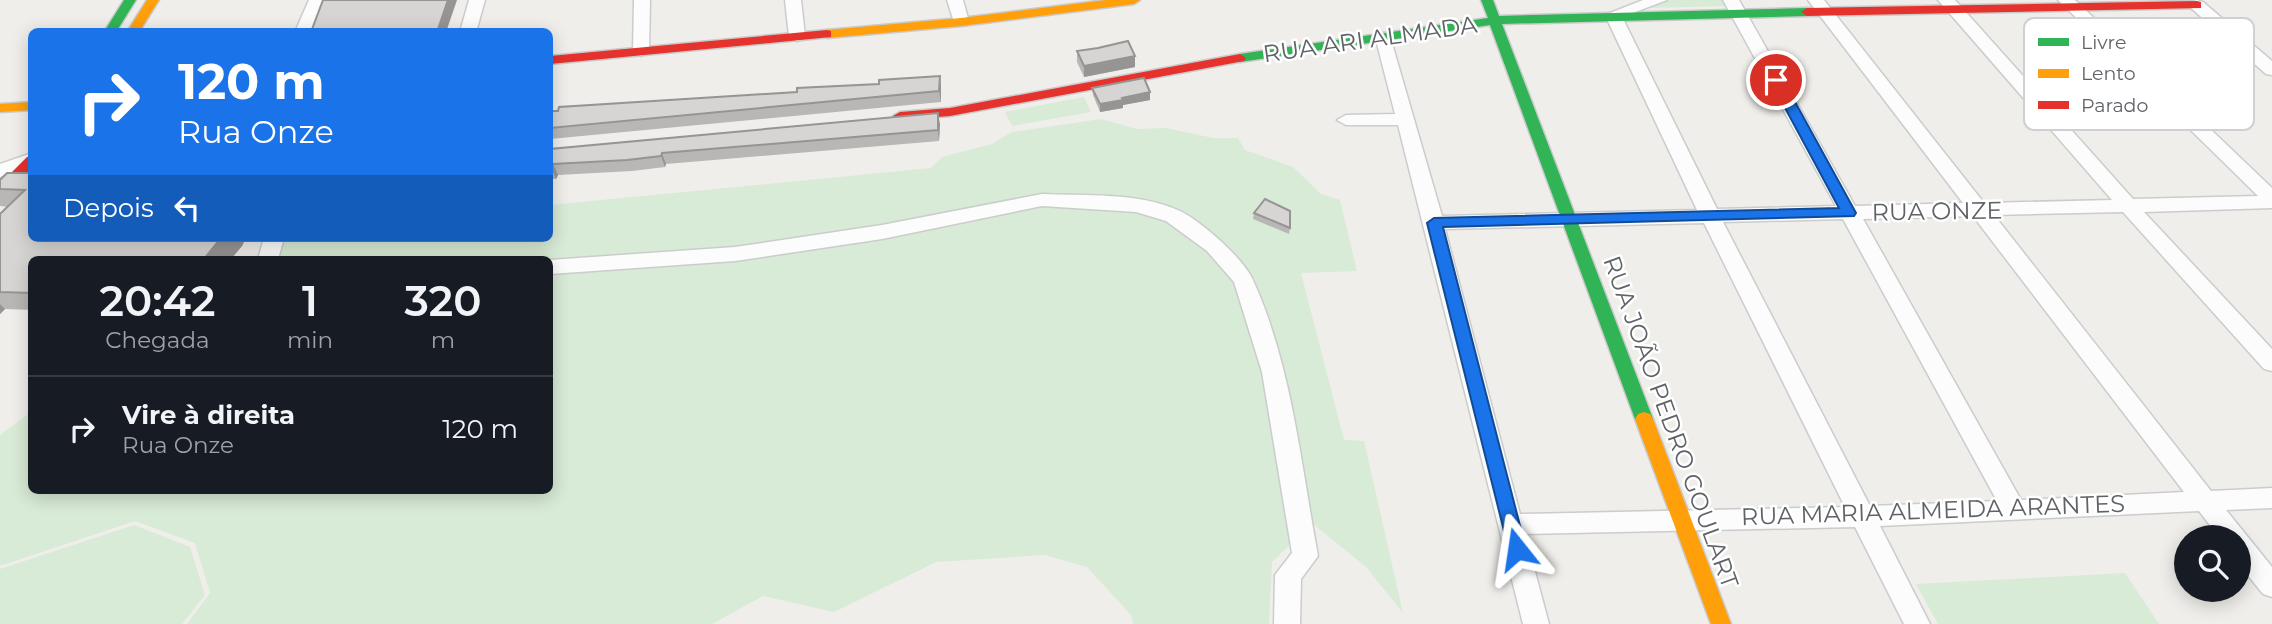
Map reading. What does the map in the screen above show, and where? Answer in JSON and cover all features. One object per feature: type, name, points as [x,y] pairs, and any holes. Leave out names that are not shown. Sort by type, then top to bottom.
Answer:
[{"type":"street","points":[[112,28],[130,0]]},
{"type":"street","points":[[136,28],[153,0]]},
{"type":"street","points":[[305,28],[317,0]]},
{"type":"street","points":[[469,28],[477,0]]},
{"type":"street","points":[[641,51],[642,0]]},
{"type":"street","points":[[793,0],[797,36]]},
{"type":"street","points":[[955,0],[961,22]]},
{"type":"street","points":[[553,60],[961,22],[1134,0]]},
{"type":"street","name":"RUA JOÃO PEDRO GOULART","points":[[1487,0],[1572,219],[1721,624]]},
{"type":"street","points":[[1658,0],[1613,15],[1710,216],[1917,624]]},
{"type":"street","points":[[2194,3],[2211,18]]},
{"type":"street","name":"RUA ARI ALMADA","points":[[881,118],[950,112],[1226,60],[1497,20],[1736,7],[2194,3]]},
{"type":"street","points":[[2071,5],[2084,18]]},
{"type":"street","points":[[1951,6],[2024,89]]},
{"type":"street","points":[[1736,7],[2014,509]]},
{"type":"street","points":[[1822,7],[2223,525]]},
{"type":"street","points":[[1384,36],[1536,624]]},
{"type":"street","points":[[2254,55],[2272,70]]},
{"type":"street","points":[[0,108],[28,106]]},
{"type":"street","points":[[1346,120],[1406,119]]},
{"type":"street","points":[[2060,130],[2272,363]]},
{"type":"street","points":[[2200,130],[2272,200]]},
{"type":"street","points":[[0,192],[10,173],[28,155]]},
{"type":"street","points":[[553,267],[734,254],[882,232],[1042,200],[1136,206],[1173,216],[1214,246],[1243,280],[1273,372],[1305,556],[1287,575],[1287,624]]},
{"type":"street","name":"RUA ONZE","points":[[1434,223],[2272,200]]},
{"type":"street","name":"RUA MARIA ALMEIDA ARANTES","points":[[1510,524],[1683,518],[1861,517],[2272,498]]},
{"type":"street","points":[[2251,560],[2272,586]]},
{"type":"green space","points":[[1667,0],[1725,0],[1729,6],[1648,8]]},
{"type":"green space","points":[[1084,97],[1091,112],[1012,126],[1005,112]]},
{"type":"green space","points":[[1101,119],[1137,129],[1166,128],[1213,138],[1238,138],[1245,150],[1293,167],[1321,194],[1340,200],[1357,271],[1301,273],[1344,440],[1364,441],[1403,613],[1366,567],[1312,523],[1272,562],[1269,624],[1133,624],[1132,616],[1087,567],[1045,555],[936,562],[834,612],[763,596],[712,624],[187,624],[210,593],[195,543],[135,521],[0,566],[0,435],[28,414],[28,494],[553,494],[553,256],[267,256],[283,242],[553,242],[553,205],[931,168],[942,157],[992,144],[1012,132]]},
{"type":"green space","points":[[134,525],[190,547],[205,595],[182,624],[0,624],[0,569]]},
{"type":"green space","points":[[2125,573],[2159,624],[1938,624],[1916,584]]},
{"type":"building","points":[[323,0],[448,0],[438,28],[312,28]]},
{"type":"building","points":[[1128,41],[1135,56],[1084,66],[1077,51],[1098,48]]},
{"type":"building","points":[[940,76],[939,91],[553,128],[553,111],[558,111],[559,107],[797,92],[797,88],[879,84],[879,80]]},
{"type":"building","points":[[1144,78],[1150,92],[1122,98],[1123,100],[1100,104],[1092,88]]},
{"type":"building","points":[[938,113],[938,130],[662,153],[661,156],[627,160],[553,164],[553,149]]},
{"type":"building","points":[[7,173],[28,173],[28,242],[218,242],[206,256],[28,256],[28,293],[0,292],[0,214],[25,190],[0,189],[0,180]]},
{"type":"building","points":[[1265,199],[1290,211],[1290,228],[1254,213]]},
{"type":"traffic: fast","points":[[112,28],[130,0]]},
{"type":"traffic: fast","points":[[1487,0],[1644,419]]},
{"type":"traffic: fast","points":[[1240,58],[1497,20],[1807,12]]},
{"type":"traffic: slow","points":[[136,28],[153,0]]},
{"type":"traffic: slow","points":[[827,34],[961,22],[1134,0]]},
{"type":"traffic: slow","points":[[0,108],[28,106]]},
{"type":"traffic: slow","points":[[1644,419],[1721,624]]},
{"type":"traffic: jam","points":[[1807,12],[2197,5]]},
{"type":"traffic: jam","points":[[553,60],[827,34]]},
{"type":"traffic: jam","points":[[900,116],[950,112],[1240,58]]},
{"type":"traffic: jam","points":[[0,192],[28,164]]},
{"type":"route","points":[[1517,549],[1434,223],[1849,213],[1776,80]]}]
